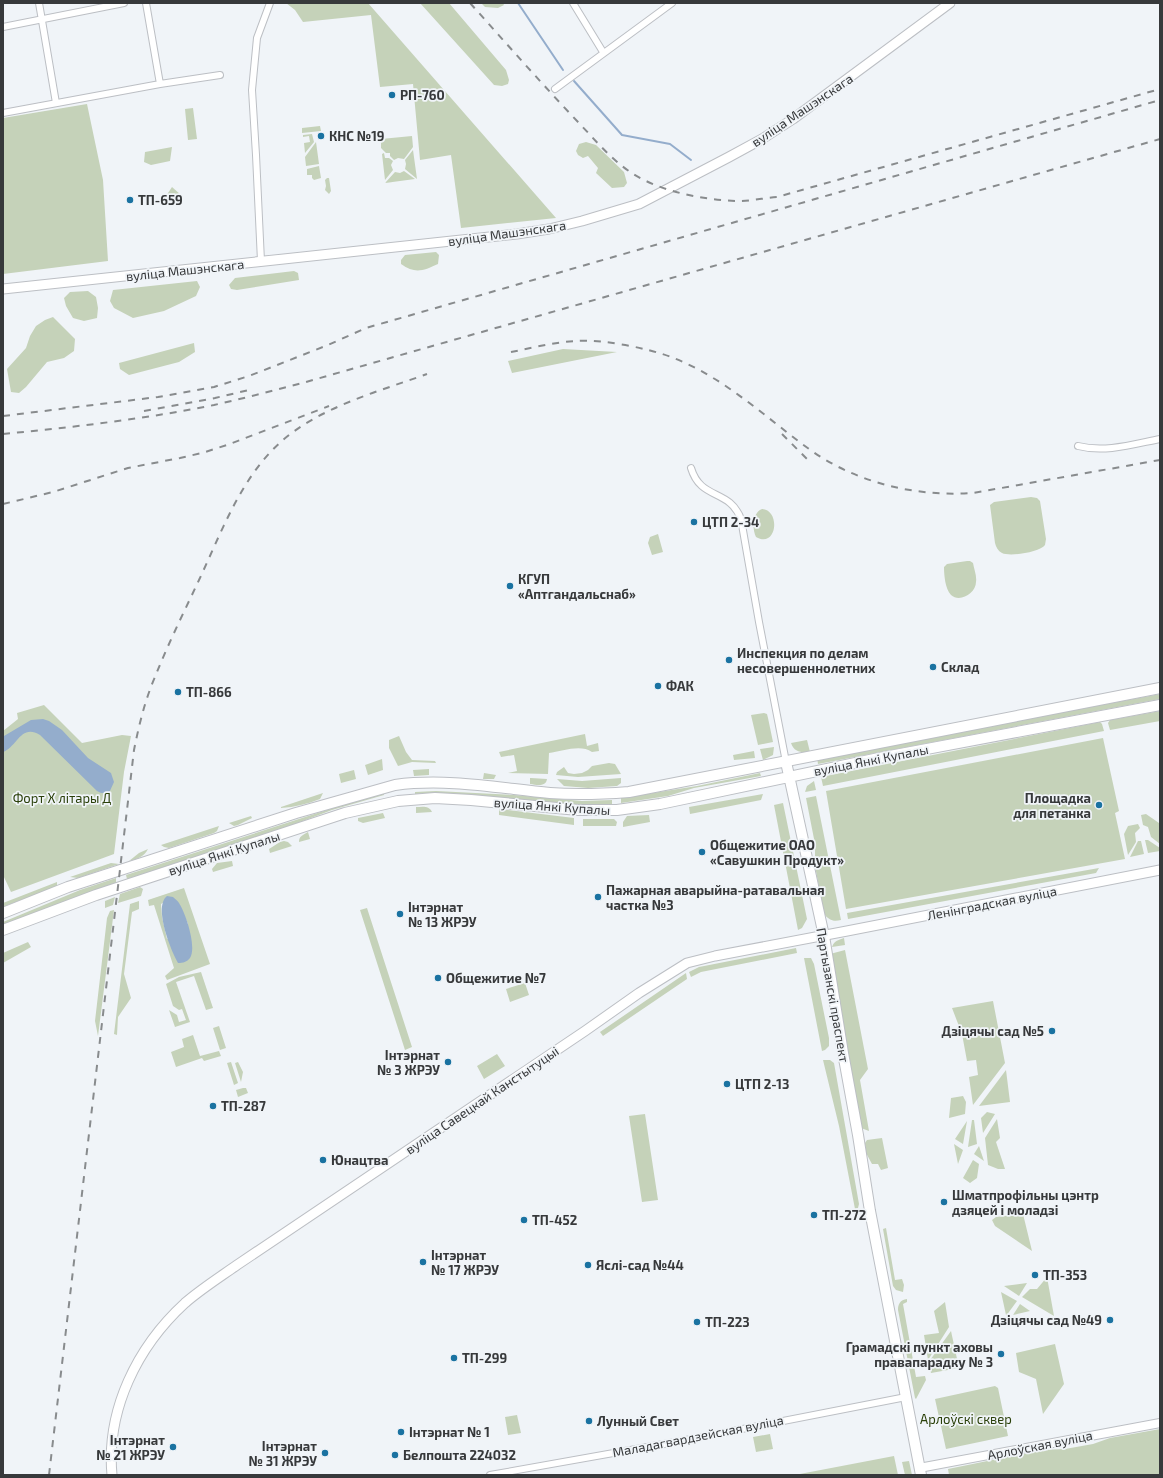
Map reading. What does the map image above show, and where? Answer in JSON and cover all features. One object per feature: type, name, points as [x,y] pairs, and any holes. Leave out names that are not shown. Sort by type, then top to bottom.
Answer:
[{"type":"main road","name":"вуліца Машэнскага","points":[[3,289],[542,230],[582,221],[639,204],[729,158],[793,119],[950,3]]},
{"type":"main road","name":"вуліца Янкі Купалы","points":[[3,913],[68,887],[296,813],[395,785],[441,782],[551,793],[597,794],[652,788],[1160,688]]},
{"type":"main road","name":"вуліца Янкі Купалы","points":[[3,930],[90,897],[345,813],[398,801],[435,798],[578,810],[617,810],[660,804],[879,758],[1160,705]]},
{"type":"main road","name":"Партызанскі праспект","points":[[786,762],[824,936],[870,1212],[920,1472]]},
{"type":"main road","points":[[395,785],[398,801]]},
{"type":"main road","name":"Ленінградская вуліца","points":[[824,936],[1160,870]]},
{"type":"main road","name":"вуліца Савецкай Канстытуцыі","points":[[112,1475],[111,1465],[114,1426],[124,1388],[132,1371],[158,1332],[185,1303],[211,1283],[686,963],[714,956],[824,936]]},
{"type":"street","points":[[39,3],[56,104]]},
{"type":"street","points":[[3,27],[42,18],[124,3]]},
{"type":"street","points":[[146,3],[160,84]]},
{"type":"street","points":[[261,261],[252,90],[257,38],[270,3]]},
{"type":"street","points":[[573,3],[603,52]]},
{"type":"street","points":[[555,89],[603,52],[672,3]]},
{"type":"street","points":[[3,113],[160,84],[220,75]]},
{"type":"street","points":[[1078,446],[1106,449],[1160,439]]},
{"type":"street","name":"Партызанскі праспект","points":[[690,468],[693,476],[700,486],[729,502],[738,512],[740,518],[786,762]]},
{"type":"street","name":"Маладагвардзейская вуліца","points":[[490,1475],[681,1441],[906,1397]]},
{"type":"street","name":"Арлоўская вуліца","points":[[920,1472],[1160,1423]]},
{"type":"green space","points":[[286,3],[368,3],[556,218],[461,228],[451,155],[420,160],[413,84],[380,87],[371,15],[303,22],[295,10]]},
{"type":"green space","points":[[420,3],[449,3],[506,70],[509,80],[508,84],[502,86],[494,85]]},
{"type":"green space","points":[[481,3],[503,3],[504,5],[498,8],[485,7]]},
{"type":"green space","points":[[87,104],[103,180],[108,261],[3,274],[3,118]]},
{"type":"green space","points":[[193,108],[197,139],[188,140],[185,109]]},
{"type":"green space","points":[[320,126],[321,131],[302,133],[302,128]]},
{"type":"green space","points":[[312,134],[314,142],[305,153],[304,143],[310,142],[309,136],[303,137],[303,135]]},
{"type":"green space","points":[[412,136],[413,147],[404,159],[398,158],[394,160],[390,156],[390,153],[386,153],[381,148],[381,139]]},
{"type":"green space","points":[[316,142],[319,164],[306,166],[305,157]]},
{"type":"green space","points":[[586,142],[596,145],[624,172],[627,183],[624,187],[612,188],[596,173],[598,168],[588,156],[583,158],[578,155],[576,151],[579,144]]},
{"type":"green space","points":[[172,147],[170,161],[151,165],[144,162],[145,152]]},
{"type":"green space","points":[[413,150],[417,179],[405,169],[405,160]]},
{"type":"green space","points":[[384,153],[385,158],[389,158],[393,161],[391,165],[393,170],[385,180],[382,154]]},
{"type":"green space","points":[[319,166],[321,178],[314,180],[312,175],[307,175],[307,169]]},
{"type":"green space","points":[[404,171],[415,179],[385,183],[395,172],[400,173]]},
{"type":"green space","points":[[329,178],[331,191],[329,194],[325,190],[325,180]]},
{"type":"green space","points":[[172,187],[181,195],[166,196]]},
{"type":"green space","points":[[436,252],[439,255],[438,264],[423,270],[411,269],[401,264],[401,260],[405,255]]},
{"type":"green space","points":[[294,271],[298,273],[299,280],[237,290],[231,289],[229,285],[235,278]]},
{"type":"green space","points":[[197,281],[200,287],[196,296],[164,311],[133,318],[114,308],[110,301],[113,290]]},
{"type":"green space","points":[[88,291],[96,297],[98,308],[97,318],[84,321],[73,318],[66,306],[64,298],[70,292]]},
{"type":"green space","points":[[53,317],[75,339],[74,351],[64,358],[47,362],[19,393],[11,392],[7,369],[26,348],[30,336],[36,326]]},
{"type":"green space","points":[[194,343],[195,352],[179,362],[129,375],[120,369],[119,363]]},
{"type":"green space","points":[[563,349],[617,352],[512,373],[508,361]]},
{"type":"green space","points":[[1031,497],[1037,498],[1040,501],[1046,539],[1045,545],[1037,550],[1025,553],[1002,553],[997,549],[995,543],[990,505],[994,502]]},
{"type":"green space","points":[[762,509],[768,511],[772,515],[774,521],[772,534],[768,538],[763,539],[756,537],[754,530],[756,514]]},
{"type":"green space","points":[[658,534],[663,552],[652,555],[648,543],[650,537]]},
{"type":"green space","points":[[967,561],[973,563],[976,577],[975,586],[967,596],[959,598],[955,597],[951,595],[947,589],[944,567],[947,564]]},
{"type":"green space","points":[[1160,694],[1160,699],[818,764],[817,758]]},
{"type":"green space","name":"Форт X літары Д","points":[[44,705],[82,743],[122,735],[131,736],[124,772],[114,854],[11,892],[3,875],[3,731],[18,719],[17,713]]},
{"type":"green space","points":[[1160,711],[1160,721],[1110,730],[1108,723],[1110,720]]},
{"type":"green space","points":[[767,714],[773,742],[758,745],[751,715]]},
{"type":"green space","points":[[1100,722],[1104,731],[823,786],[821,777]]},
{"type":"green space","points":[[585,734],[587,746],[598,743],[599,751],[592,752],[582,748],[577,748],[549,753],[548,774],[508,773],[517,771],[514,755],[501,757],[499,752]]},
{"type":"green space","points":[[399,736],[406,752],[412,760],[435,761],[436,763],[412,762],[398,766],[389,748],[389,740]]},
{"type":"green space","points":[[1103,738],[1119,811],[1115,813],[1125,859],[846,909],[826,791]]},
{"type":"green space","points":[[807,740],[810,752],[798,751],[792,746],[791,743]]},
{"type":"green space","points":[[774,747],[773,755],[763,760],[760,749]]},
{"type":"green space","points":[[754,751],[755,758],[734,760],[733,755]]},
{"type":"green space","points":[[382,759],[383,770],[368,775],[365,765]]},
{"type":"green space","points":[[609,763],[615,764],[621,774],[578,777],[556,775],[557,772],[564,767],[568,773],[574,774],[582,773],[592,766]]},
{"type":"green space","points":[[429,769],[429,775],[414,776],[413,770]]},
{"type":"green space","points":[[354,770],[356,779],[341,783],[339,774]]},
{"type":"green space","points":[[484,773],[496,775],[494,779],[483,779]]},
{"type":"green space","points":[[760,773],[761,776],[694,788],[668,796],[621,803],[621,798],[697,786]]},
{"type":"green space","points":[[530,778],[547,779],[545,783],[538,785],[530,784]]},
{"type":"green space","points":[[621,778],[621,783],[617,786],[588,788],[564,786],[557,779],[582,781]]},
{"type":"green space","points":[[814,781],[816,790],[805,792],[807,786]]},
{"type":"green space","points":[[436,791],[514,795],[582,801],[612,800],[612,804],[563,804],[464,794],[415,794],[415,792]]},
{"type":"green space","points":[[323,793],[320,799],[315,801],[281,808],[281,807]]},
{"type":"green space","points":[[384,793],[384,795],[332,810],[287,827],[127,879],[126,875]]},
{"type":"green space","points":[[763,794],[761,800],[690,814],[689,807]]},
{"type":"green space","points":[[816,796],[841,920],[838,921],[831,920],[824,914],[815,866],[815,844],[806,798]]},
{"type":"green space","points":[[783,803],[807,919],[802,928],[798,930],[774,805]]},
{"type":"green space","points":[[416,807],[427,807],[432,812],[416,813]]},
{"type":"green space","points":[[499,809],[574,818],[574,825],[499,815]]},
{"type":"green space","points":[[383,813],[385,818],[363,823],[358,821],[358,818]]},
{"type":"green space","points":[[1146,814],[1159,823],[1160,844],[1151,837],[1148,827],[1143,825],[1141,815]]},
{"type":"green space","points":[[649,815],[650,822],[623,827],[623,822],[627,816]]},
{"type":"green space","points":[[251,816],[252,818],[238,825],[234,826],[229,823]]},
{"type":"green space","points":[[583,819],[614,819],[617,822],[616,826],[583,826]]},
{"type":"green space","points":[[1138,824],[1140,828],[1135,833],[1136,842],[1128,855],[1124,834],[1128,826]]},
{"type":"green space","points":[[219,826],[217,831],[214,833],[169,848],[161,845]]},
{"type":"green space","points":[[308,832],[310,839],[299,842],[301,837]]},
{"type":"green space","points":[[1145,840],[1148,840],[1160,848],[1160,851],[1148,853]]},
{"type":"green space","points":[[284,841],[288,842],[292,846],[270,853],[269,849]]},
{"type":"green space","points":[[1138,841],[1141,841],[1144,854],[1130,857]]},
{"type":"green space","points":[[148,849],[142,856],[129,861],[139,853]]},
{"type":"green space","points":[[232,861],[233,866],[213,872],[212,869],[217,863]]},
{"type":"green space","points":[[111,863],[119,864],[78,878],[70,877]]},
{"type":"green space","points":[[1099,868],[1096,873],[848,919],[847,913]]},
{"type":"green space","points":[[116,878],[116,883],[3,925],[3,922],[80,890]]},
{"type":"green space","points":[[57,882],[57,886],[3,907],[3,903]]},
{"type":"green space","points":[[140,887],[143,889],[141,896],[118,903],[120,894]]},
{"type":"green space","points":[[184,888],[210,964],[167,980],[165,976],[174,968],[154,905],[149,906],[148,900]],"holes":[[[172,897],[179,904],[188,924],[167,939],[162,917],[161,904]]]},
{"type":"green space","points":[[115,897],[113,905],[105,908],[105,901]]},
{"type":"green space","points":[[139,901],[139,909],[132,912],[124,974],[131,998],[118,1017],[117,1035],[114,1034],[130,904]]},
{"type":"green space","points":[[367,908],[412,1047],[405,1050],[360,910]]},
{"type":"green space","points":[[114,910],[98,1036],[95,1021],[107,918],[110,911]]},
{"type":"green space","points":[[844,938],[845,945],[832,947],[835,942]]},
{"type":"green space","points":[[28,942],[31,947],[3,963],[3,953]]},
{"type":"green space","points":[[796,948],[797,953],[701,972],[691,977],[689,972],[699,967]]},
{"type":"green space","points":[[845,950],[868,1069],[860,1080],[869,1131],[861,1128],[830,954]]},
{"type":"green space","points":[[804,958],[811,958],[814,964],[829,1038],[829,1046],[822,1051]]},
{"type":"green space","points":[[201,972],[213,1008],[206,1010],[194,976],[176,982],[190,1022],[175,1027],[169,1010],[177,1015],[179,1022],[186,1020],[182,1009],[179,1010],[173,1006],[166,984],[179,977]]},
{"type":"green space","points":[[686,973],[687,979],[603,1036],[600,1032]]},
{"type":"green space","points":[[525,983],[529,995],[510,1002],[506,989]]},
{"type":"green space","points":[[993,1001],[1005,1063],[973,1105],[969,1077],[978,1075],[976,1060],[967,1061],[962,1034],[952,1008]]},
{"type":"green space","points":[[219,1026],[226,1048],[220,1050],[213,1028]]},
{"type":"green space","points":[[193,1035],[200,1056],[219,1051],[221,1056],[204,1061],[202,1058],[176,1067],[171,1052],[184,1047],[182,1039]]},
{"type":"green space","points":[[497,1054],[505,1066],[484,1079],[477,1066]]},
{"type":"green space","points":[[823,1060],[830,1060],[834,1063],[859,1204],[858,1208],[855,1209],[839,1126]]},
{"type":"green space","points":[[231,1062],[238,1083],[234,1085],[227,1063]]},
{"type":"green space","points":[[238,1062],[243,1072],[241,1082],[235,1063]]},
{"type":"green space","points":[[1006,1070],[1010,1102],[979,1106]]},
{"type":"green space","points":[[246,1088],[248,1093],[238,1097],[236,1090]]},
{"type":"green space","points":[[963,1096],[966,1102],[965,1114],[949,1118],[951,1098]]},
{"type":"green space","points":[[987,1112],[995,1114],[983,1133],[981,1118]]},
{"type":"green space","points":[[645,1114],[658,1200],[642,1202],[629,1116]]},
{"type":"green space","points":[[997,1119],[1000,1138],[996,1142],[1005,1169],[998,1169],[988,1165],[985,1138]]},
{"type":"green space","points":[[972,1120],[974,1120],[977,1144],[968,1147]]},
{"type":"green space","points":[[967,1121],[963,1144],[955,1139]]},
{"type":"green space","points":[[882,1138],[888,1168],[881,1170],[878,1164],[872,1164],[866,1153],[865,1143],[867,1140]]},
{"type":"green space","points":[[954,1144],[963,1150],[958,1164]]},
{"type":"green space","points":[[979,1146],[984,1161],[974,1154]]},
{"type":"green space","points":[[973,1160],[979,1164],[977,1178],[970,1183],[963,1178]]},
{"type":"green space","points":[[1023,1214],[1032,1251],[995,1226],[992,1220],[996,1217]]},
{"type":"green space","points":[[886,1228],[895,1280],[902,1279],[904,1285],[903,1292],[896,1290],[893,1286],[883,1229]]},
{"type":"green space","points":[[1047,1277],[1054,1316],[1022,1297],[1030,1289],[1037,1289]]},
{"type":"green space","points":[[1027,1283],[1019,1296],[1004,1286]]},
{"type":"green space","points":[[1001,1292],[1017,1301],[1006,1316],[1006,1315]]},
{"type":"green space","points":[[907,1299],[907,1302],[903,1304],[916,1377],[925,1376],[926,1380],[916,1399],[898,1310],[900,1303]]},
{"type":"green space","points":[[945,1302],[949,1327],[928,1360],[924,1335],[939,1333],[934,1311]]},
{"type":"green space","points":[[1020,1304],[1030,1311],[1013,1315]]},
{"type":"green space","points":[[951,1331],[959,1368],[931,1373],[928,1363]]},
{"type":"green space","points":[[1055,1344],[1064,1384],[1043,1414],[1036,1379],[1019,1372],[1016,1353]]},
{"type":"green space","name":"Арлоўскі сквер","points":[[995,1386],[998,1388],[1008,1436],[946,1449],[935,1399]]},
{"type":"green space","points":[[517,1415],[521,1433],[508,1435],[505,1417]]},
{"type":"green space","points":[[1160,1429],[1160,1475],[949,1475],[948,1469],[1042,1450],[1065,1449],[1093,1444],[1110,1438]]},
{"type":"green space","points":[[770,1434],[773,1449],[756,1452],[753,1437]]},
{"type":"green space","points":[[894,1456],[898,1475],[795,1475],[805,1473]]},
{"type":"green space","points":[[909,1461],[912,1475],[905,1475],[902,1462]]},
{"type":"water","points":[[43,719],[49,721],[62,730],[88,758],[111,773],[114,782],[109,793],[101,793],[97,791],[40,735],[34,732],[24,734],[12,746],[3,752],[4,736],[31,720]]},
{"type":"water","points":[[167,896],[173,897],[179,902],[190,930],[192,953],[189,959],[183,962],[178,963],[171,949],[162,919],[163,902]]},
{"type":"waterway","points":[[518,3],[563,70]]},
{"type":"waterway","points":[[574,81],[622,135],[670,144],[691,160]]},
{"type":"railway","points":[[470,3],[601,147],[618,162],[636,176],[657,186],[691,196],[714,199],[743,201],[777,197],[1160,89]]},
{"type":"railway","points":[[3,416],[158,397],[214,387],[249,376],[328,345],[366,328],[1160,100]]},
{"type":"railway","points":[[3,434],[162,414],[214,405],[272,391],[1160,139]]},
{"type":"railway","points":[[511,352],[543,345],[576,341],[598,341],[650,350],[671,357],[709,375],[726,386],[827,461],[846,471],[867,479],[908,490],[930,493],[973,493],[1160,460]]},
{"type":"railway","points":[[49,1475],[134,750],[148,695],[171,640],[226,521],[247,483],[273,449],[289,435],[321,415],[356,399],[427,374]]},
{"type":"railway","points":[[144,411],[215,398],[253,389]]},
{"type":"railway","points":[[3,504],[53,492],[128,468],[202,453],[329,406]]},
{"type":"railway","points":[[782,434],[809,461]]},
{"type":"place","name":"РП-760","points":[[392,95]]},
{"type":"place","name":"КНС №19","points":[[321,136]]},
{"type":"place","name":"ТП-659","points":[[130,200]]},
{"type":"place","name":"ЦТП 2-34","points":[[694,522]]},
{"type":"place","name":"КГУП «Аптгандальснаб»","points":[[510,586]]},
{"type":"place","name":"Инспекция по делам несовершеннолетних","points":[[729,660]]},
{"type":"place","name":"Склад","points":[[933,667]]},
{"type":"place","name":"ФАК","points":[[658,686]]},
{"type":"place","name":"ТП-866","points":[[178,692]]},
{"type":"place","name":"Площадка для петанка","points":[[1099,805]]},
{"type":"place","name":"Общежитие ОАО «Савушкин Продукт»","points":[[702,852]]},
{"type":"place","name":"Пажарная аварыйна-ратавальная частка №3","points":[[598,897]]},
{"type":"place","name":"Інтэрнат № 13 ЖРЭУ","points":[[400,914]]},
{"type":"place","name":"Общежитие №7","points":[[438,978]]},
{"type":"place","name":"Дзіцячы сад №5","points":[[1052,1031]]},
{"type":"place","name":"Інтэрнат № 3 ЖРЭУ","points":[[448,1062]]},
{"type":"place","name":"ЦТП 2-13","points":[[727,1084]]},
{"type":"place","name":"ТП-287","points":[[213,1106]]},
{"type":"place","name":"Юнацтва","points":[[323,1160]]},
{"type":"place","name":"Шматпрофільны цэнтр дзяцей і моладзі","points":[[944,1202]]},
{"type":"place","name":"ТП-272","points":[[814,1215]]},
{"type":"place","name":"ТП-452","points":[[524,1220]]},
{"type":"place","name":"Інтэрнат № 17 ЖРЭУ","points":[[423,1262]]},
{"type":"place","name":"Яслі-сад №44","points":[[588,1265]]},
{"type":"place","name":"ТП-353","points":[[1035,1275]]},
{"type":"place","name":"Дзіцячы сад №49","points":[[1110,1320]]},
{"type":"place","name":"ТП-223","points":[[697,1322]]},
{"type":"place","name":"Грамадскі пункт аховы правапарадку № 3","points":[[1001,1354]]},
{"type":"place","name":"ТП-299","points":[[454,1358]]},
{"type":"place","name":"Лунный Свет","points":[[589,1421]]},
{"type":"place","name":"Інтэрнат № 1","points":[[401,1432]]},
{"type":"place","name":"Інтэрнат № 21 ЖРЭУ","points":[[173,1447]]},
{"type":"place","name":"Інтэрнат № 31 ЖРЭУ","points":[[325,1453]]},
{"type":"place","name":"Белпошта 224032","points":[[395,1455]]}]
